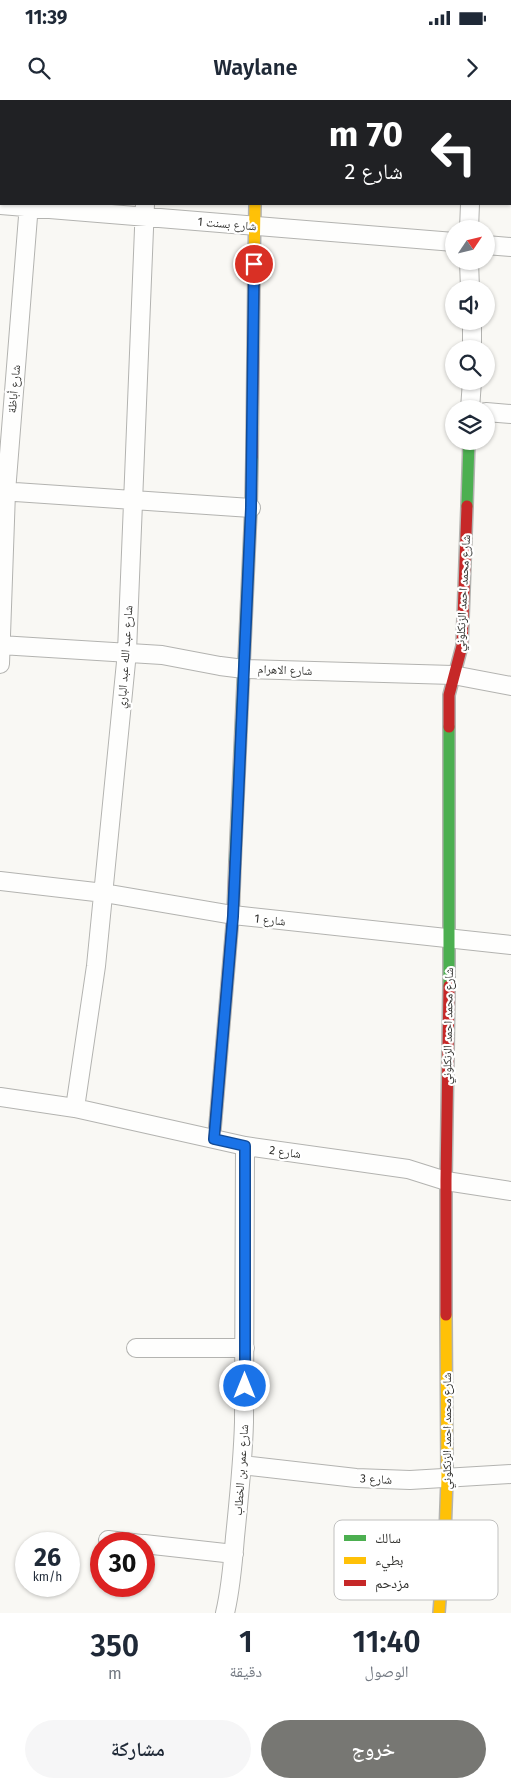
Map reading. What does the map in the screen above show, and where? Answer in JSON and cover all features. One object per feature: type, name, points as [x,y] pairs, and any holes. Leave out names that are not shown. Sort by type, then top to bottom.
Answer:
[{"type":"street","name":"شارع بسنت 1","points":[[0,205],[145,210],[255,227],[445,241]]},
{"type":"street","points":[[214,1139],[233,916],[244,669],[251,508],[255,205]]},
{"type":"street","points":[[469,220],[470,205]]},
{"type":"street","name":"شارع أباظة","points":[[0,664],[3,491],[28,206]]},
{"type":"street","name":"شارع عبد الله عبد الباري","points":[[75,1108],[96,966],[127,652],[145,210]]},
{"type":"street","points":[[495,245],[511,247]]},
{"type":"street","points":[[495,413],[511,414]]},
{"type":"street","name":"شارع محمد احمد الزنكلوني","points":[[446,1520],[446,1181],[450,939],[449,695],[462,646],[469,450]]},
{"type":"street","points":[[3,491],[251,508]]},
{"type":"street","name":"شارع الاهرام","points":[[1,645],[162,655],[244,669],[453,675],[511,686]]},
{"type":"street","name":"شارع 1","points":[[0,880],[104,893],[233,916],[511,945]]},
{"type":"street","name":"شارع 2","points":[[0,1097],[75,1108],[245,1146],[401,1168],[446,1181],[511,1191]]},
{"type":"street","name":"شارع عمر بن الخطاب","points":[[225,1613],[229,1597],[234,1554],[242,1465],[245,1348],[245,1146]]},
{"type":"street","points":[[136,1348],[245,1348]]},
{"type":"street","name":"شارع 3","points":[[242,1465],[356,1478],[410,1480],[511,1474]]},
{"type":"street","points":[[155,1545],[234,1554]]},
{"type":"street","name":"شارع محمد احمد الزنكلوني","points":[[439,1613],[440,1600]]},
{"type":"traffic: fast","points":[[467,506],[469,450]]},
{"type":"traffic: fast","points":[[235,862],[252,457]]},
{"type":"traffic: fast","points":[[449,727],[449,986]]},
{"type":"traffic: slow","points":[[254,267],[255,205]]},
{"type":"traffic: slow","points":[[446,1315],[446,1520]]},
{"type":"traffic: slow","points":[[439,1613],[440,1600]]},
{"type":"traffic: jam","points":[[252,457],[254,267]]},
{"type":"traffic: jam","points":[[449,727],[449,695],[462,646],[467,506]]},
{"type":"traffic: jam","points":[[214,1139],[233,915],[235,862]]},
{"type":"traffic: jam","points":[[446,1315],[449,986]]},
{"type":"route","points":[[245,1386],[245,1146],[214,1139],[233,916],[251,508],[254,264]]}]
